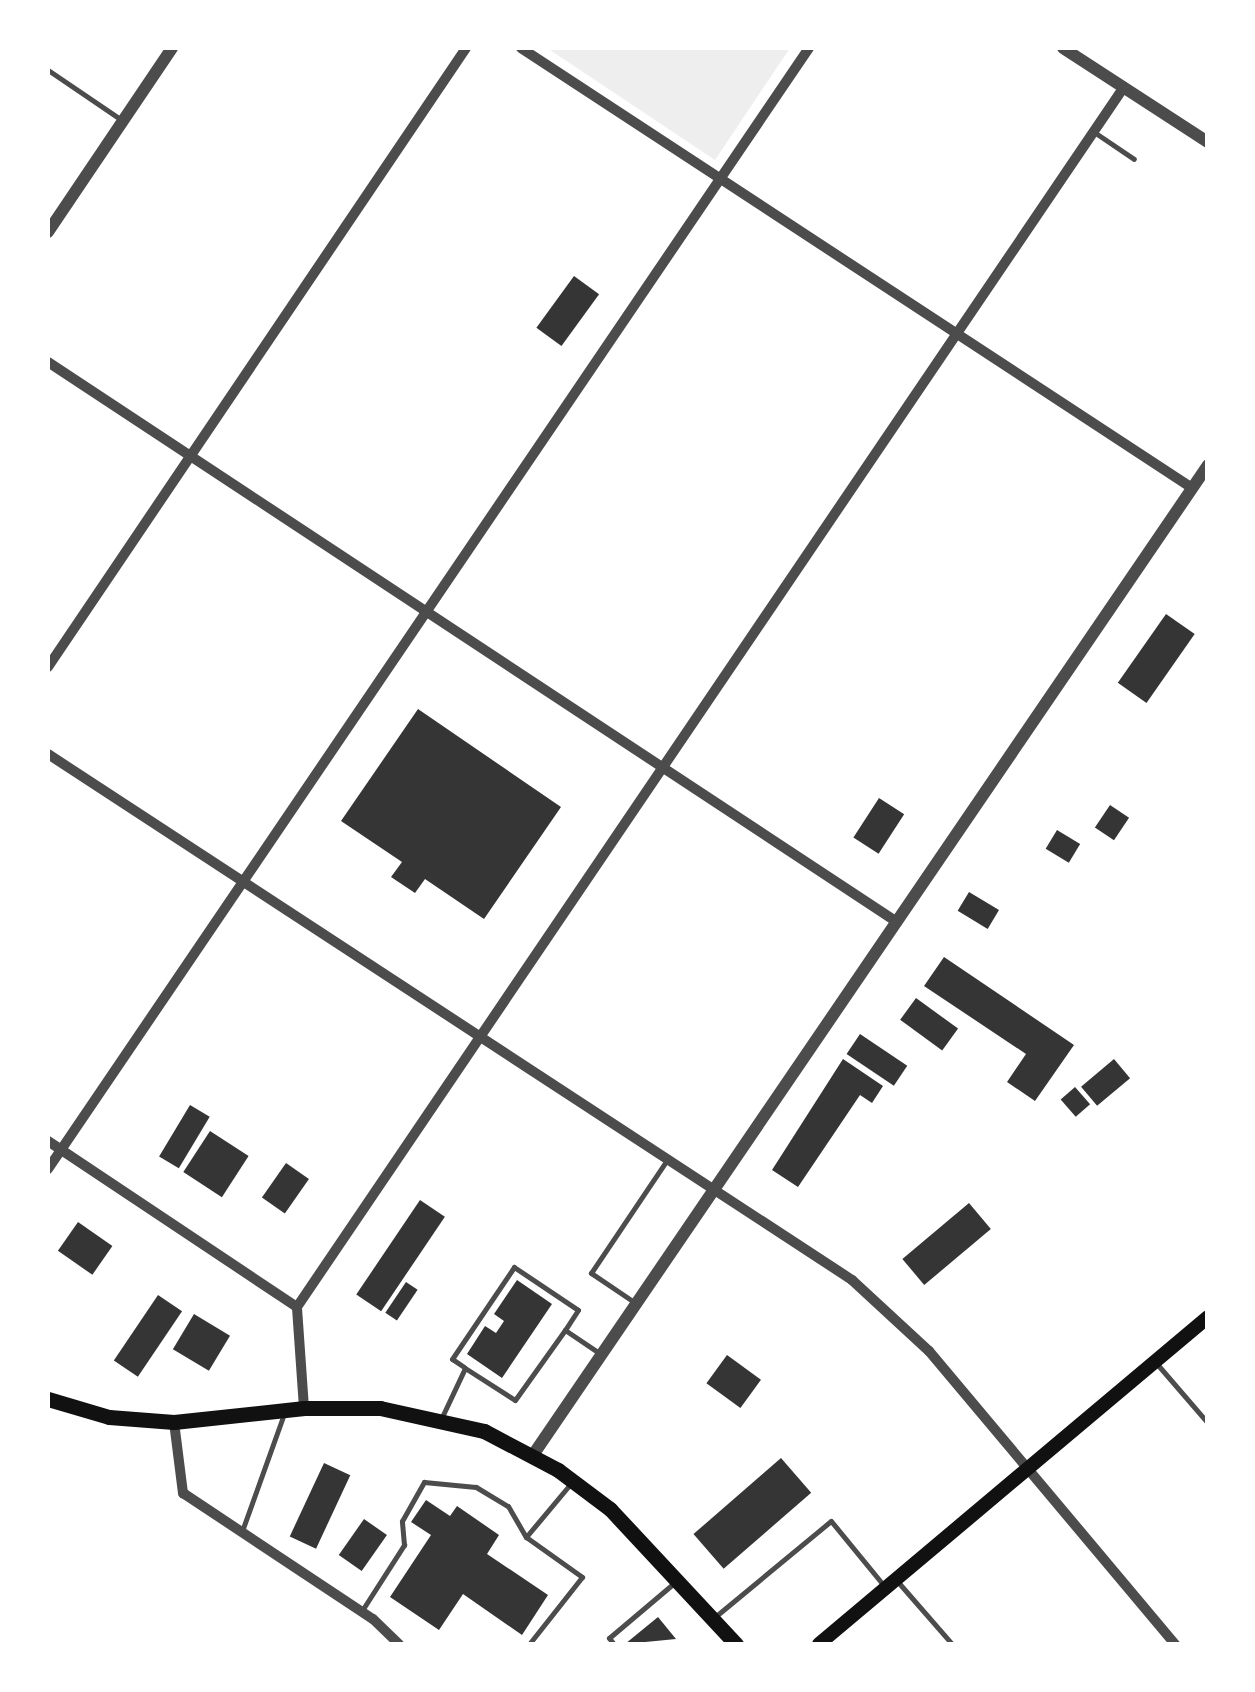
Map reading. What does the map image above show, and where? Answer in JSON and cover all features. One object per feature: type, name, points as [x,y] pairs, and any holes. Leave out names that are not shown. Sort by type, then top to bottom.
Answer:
[{"type":"main road","points":[[819,1644],[1208,1317]]},
{"type":"main road","points":[[48,1399],[110,1417],[174,1422],[304,1408],[380,1408],[441,1419],[533,1455],[573,1481],[679,1579],[736,1644]]},
{"type":"street","points":[[48,232],[172,48]]},
{"type":"street","points":[[48,667],[466,48]]},
{"type":"street","points":[[520,48],[1192,488]]},
{"type":"street","points":[[48,1169],[809,48]]},
{"type":"street","points":[[1063,48],[1208,142]]},
{"type":"street","points":[[304,1408],[297,1307],[1124,88]]},
{"type":"street","points":[[48,362],[897,922]]},
{"type":"street","points":[[533,1455],[1208,465]]},
{"type":"street","points":[[48,754],[669,1157],[882,1304],[1175,1644]]},
{"type":"street","points":[[48,1141],[297,1307]]},
{"type":"street","points":[[174,1422],[184,1493],[362,1612],[399,1644]]},
{"type":"lane","points":[[48,70],[122,120]]},
{"type":"lane","points":[[1094,132],[1134,159]]},
{"type":"lane","points":[[636,1304],[591,1274],[669,1157]]},
{"type":"lane","points":[[514,1267],[578,1310],[514,1400],[464,1368],[452,1359],[514,1267]]},
{"type":"lane","points":[[565,1330],[602,1354]]},
{"type":"lane","points":[[1155,1362],[1208,1423]]},
{"type":"lane","points":[[441,1419],[464,1368]]},
{"type":"lane","points":[[241,1534],[285,1410]]},
{"type":"lane","points":[[526,1538],[573,1481]]},
{"type":"lane","points":[[362,1612],[404,1545],[402,1521],[424,1482],[476,1487],[508,1506],[526,1538],[582,1577],[529,1644]]},
{"type":"lane","points":[[713,1618],[831,1521],[952,1644]]},
{"type":"lane","points":[[614,1644],[609,1638],[679,1579]]},
{"type":"shaded area","points":[[547,48],[790,48],[715,160]]},
{"type":"building","points":[[574,276],[599,294],[561,346],[536,328]]},
{"type":"building","points":[[1166,614],[1195,634],[1146,703],[1118,683]]},
{"type":"building","points":[[418,709],[561,807],[484,919],[425,879],[415,893],[391,877],[402,862],[341,821]]},
{"type":"building","points":[[879,798],[904,814],[879,854],[853,837]]},
{"type":"building","points":[[1110,805],[1129,818],[1114,840],[1095,827]]},
{"type":"building","points":[[1057,830],[1080,844],[1069,863],[1046,849]]},
{"type":"building","points":[[969,892],[999,910],[988,929],[958,911]]},
{"type":"building","points":[[944,957],[1074,1045],[1035,1101],[1007,1082],[1026,1054],[924,986]]},
{"type":"building","points":[[916,998],[958,1029],[942,1050],[900,1020]]},
{"type":"building","points":[[860,1034],[907,1066],[894,1086],[847,1054]]},
{"type":"building","points":[[843,1059],[883,1086],[872,1103],[860,1095],[798,1187],[772,1170]]},
{"type":"building","points":[[1114,1059],[1130,1078],[1097,1106],[1081,1087]]},
{"type":"building","points":[[1075,1087],[1090,1104],[1076,1117],[1061,1099]]},
{"type":"building","points":[[190,1105],[210,1117],[179,1168],[159,1156]]},
{"type":"building","points":[[210,1131],[249,1156],[222,1197],[183,1172]]},
{"type":"building","points":[[286,1163],[309,1179],[285,1213],[262,1197]]},
{"type":"building","points":[[420,1200],[445,1217],[381,1311],[356,1295]]},
{"type":"building","points":[[969,1203],[991,1229],[924,1285],[902,1259]]},
{"type":"building","points":[[78,1222],[112,1246],[92,1275],[58,1251]]},
{"type":"building","points":[[517,1280],[552,1304],[502,1378],[467,1354],[485,1326],[496,1333],[504,1321],[494,1314]]},
{"type":"building","points":[[406,1282],[418,1290],[397,1321],[385,1313]]},
{"type":"building","points":[[158,1295],[182,1311],[138,1377],[114,1360]]},
{"type":"building","points":[[194,1314],[230,1336],[209,1371],[173,1349]]},
{"type":"building","points":[[727,1355],[761,1380],[740,1408],[706,1383]]},
{"type":"building","points":[[781,1458],[811,1493],[724,1569],[693,1534]]},
{"type":"building","points":[[324,1463],[350,1475],[316,1549],[290,1536]]},
{"type":"building","points":[[426,1500],[450,1516],[457,1506],[499,1535],[487,1554],[548,1595],[522,1635],[463,1594],[439,1630],[390,1597],[431,1535],[411,1522]]},
{"type":"building","points":[[364,1519],[387,1535],[362,1571],[339,1555]]},
{"type":"building","points":[[658,1617],[676,1639],[625,1644]]}]
